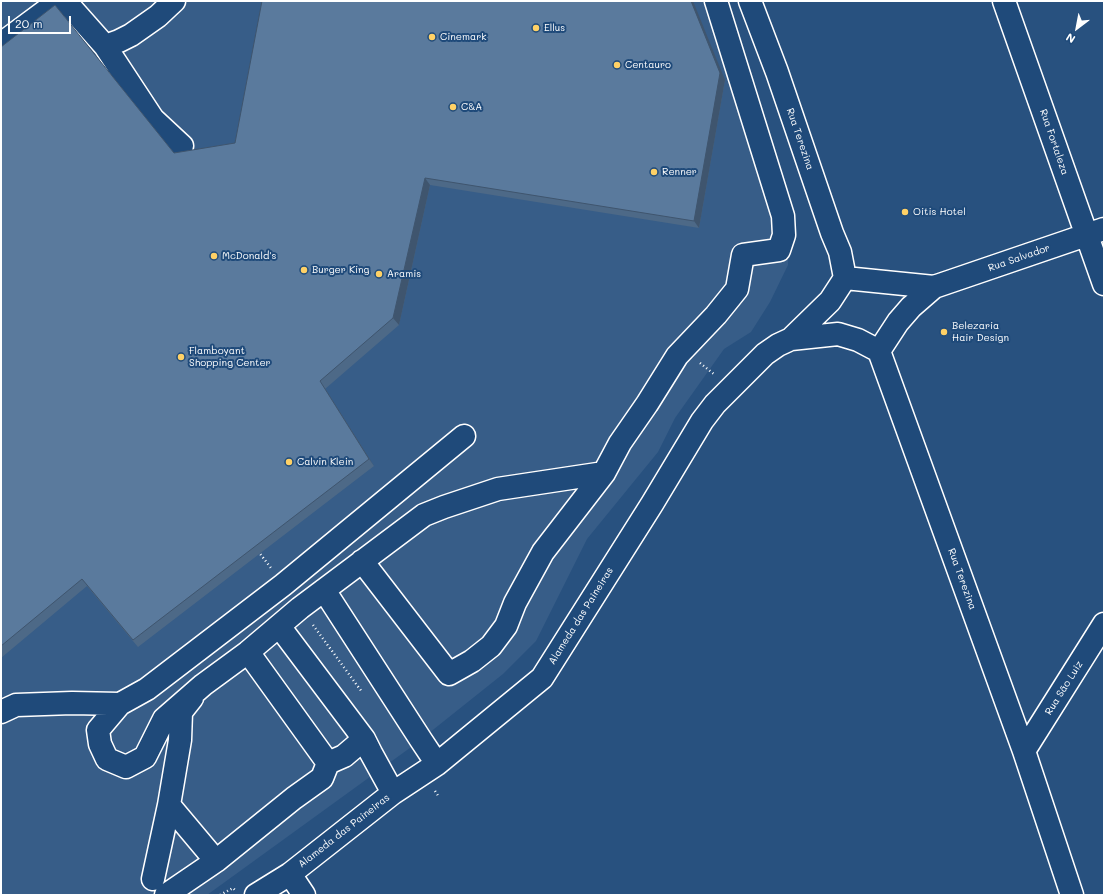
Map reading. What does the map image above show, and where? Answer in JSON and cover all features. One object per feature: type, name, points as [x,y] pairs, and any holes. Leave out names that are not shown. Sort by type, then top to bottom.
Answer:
[{"type":"street","points":[[1,44],[59,1]]},
{"type":"street","points":[[65,1],[105,46],[153,119],[182,146]]},
{"type":"street","points":[[105,46],[131,35],[158,16],[174,1]]},
{"type":"street","points":[[362,561],[449,674],[472,661],[491,646],[506,626],[515,602],[543,552],[604,473],[620,443],[647,404],[676,356],[716,315],[737,289],[743,256],[779,250],[784,235],[783,216],[716,1]]},
{"type":"street","name":"Rua Terezina","points":[[750,1],[777,72],[840,252],[845,278]]},
{"type":"street","name":"Rua Fortaleza","points":[[1004,1],[1095,232],[1104,284]]},
{"type":"street","name":"Rua Salvador","points":[[879,351],[906,312],[934,287],[1095,232]]},
{"type":"street","name":"Rua Salvador","points":[[845,278],[934,287]]},
{"type":"street","name":"Alameda das Paineiras","points":[[246,893],[290,874],[393,793],[430,769],[542,678],[714,404],[765,354],[778,345],[791,339],[830,301],[845,278]]},
{"type":"street","points":[[791,339],[838,334],[858,340],[879,351]]},
{"type":"street","name":"Rua Terezina","points":[[879,351],[1024,751],[1072,895]]},
{"type":"street","points":[[464,436],[283,585],[147,689],[120,704],[98,730],[100,744],[107,759],[126,766],[144,757],[164,719],[203,685],[248,652],[300,608],[424,515],[498,489],[604,473]]},
{"type":"street","points":[[324,590],[421,740],[430,769]]},
{"type":"street","name":"Rua São Luiz","points":[[1024,751],[1104,624]]},
{"type":"street","points":[[279,626],[364,739],[393,793]]},
{"type":"street","points":[[248,652],[328,763]]},
{"type":"street","points":[[159,887],[168,805],[180,740],[181,712],[203,685]]},
{"type":"street","points":[[1,712],[16,705],[72,703],[120,704]]},
{"type":"street","points":[[159,887],[216,861],[294,798],[322,778],[328,763],[344,756],[364,739]]},
{"type":"street","points":[[168,805],[216,861]]},
{"type":"street","points":[[290,874],[304,895]]},
{"type":"path","points":[[255,547],[283,585]]},
{"type":"path","points":[[300,608],[366,697]]},
{"type":"path","points":[[430,769],[439,797]]},
{"type":"path","points":[[220,895],[233,888],[246,893]]},
{"type":"shaded area","points":[[1,1],[721,1],[789,227],[788,265],[770,302],[751,332],[724,349],[675,418],[658,452],[587,539],[536,641],[503,674],[414,745],[207,895],[1,895]]},
{"type":"building","name":"Flamboyant Shopping Center","points":[[262,1],[691,1],[720,73],[694,221],[425,178],[393,318],[320,381],[369,459],[133,640],[82,579],[1,646],[1,47],[55,5],[174,153],[235,143]]},
{"type":"place","name":"Ellus","points":[[536,28]]},
{"type":"place","name":"Cinemark","points":[[432,37]]},
{"type":"place","name":"Centauro","points":[[617,65]]},
{"type":"place","name":"C&A","points":[[453,107]]},
{"type":"place","name":"Renner","points":[[654,172]]},
{"type":"place","name":"Oitis Hotel","points":[[905,212]]},
{"type":"place","name":"McDonald's","points":[[214,256]]},
{"type":"place","name":"Burger King","points":[[304,270]]},
{"type":"place","name":"Aramis","points":[[379,274]]},
{"type":"place","name":"Belezaria Hair Design","points":[[944,332]]},
{"type":"place","name":"Flamboyant Shopping Center","points":[[181,357]]},
{"type":"place","name":"Calvin Klein","points":[[289,462]]}]
